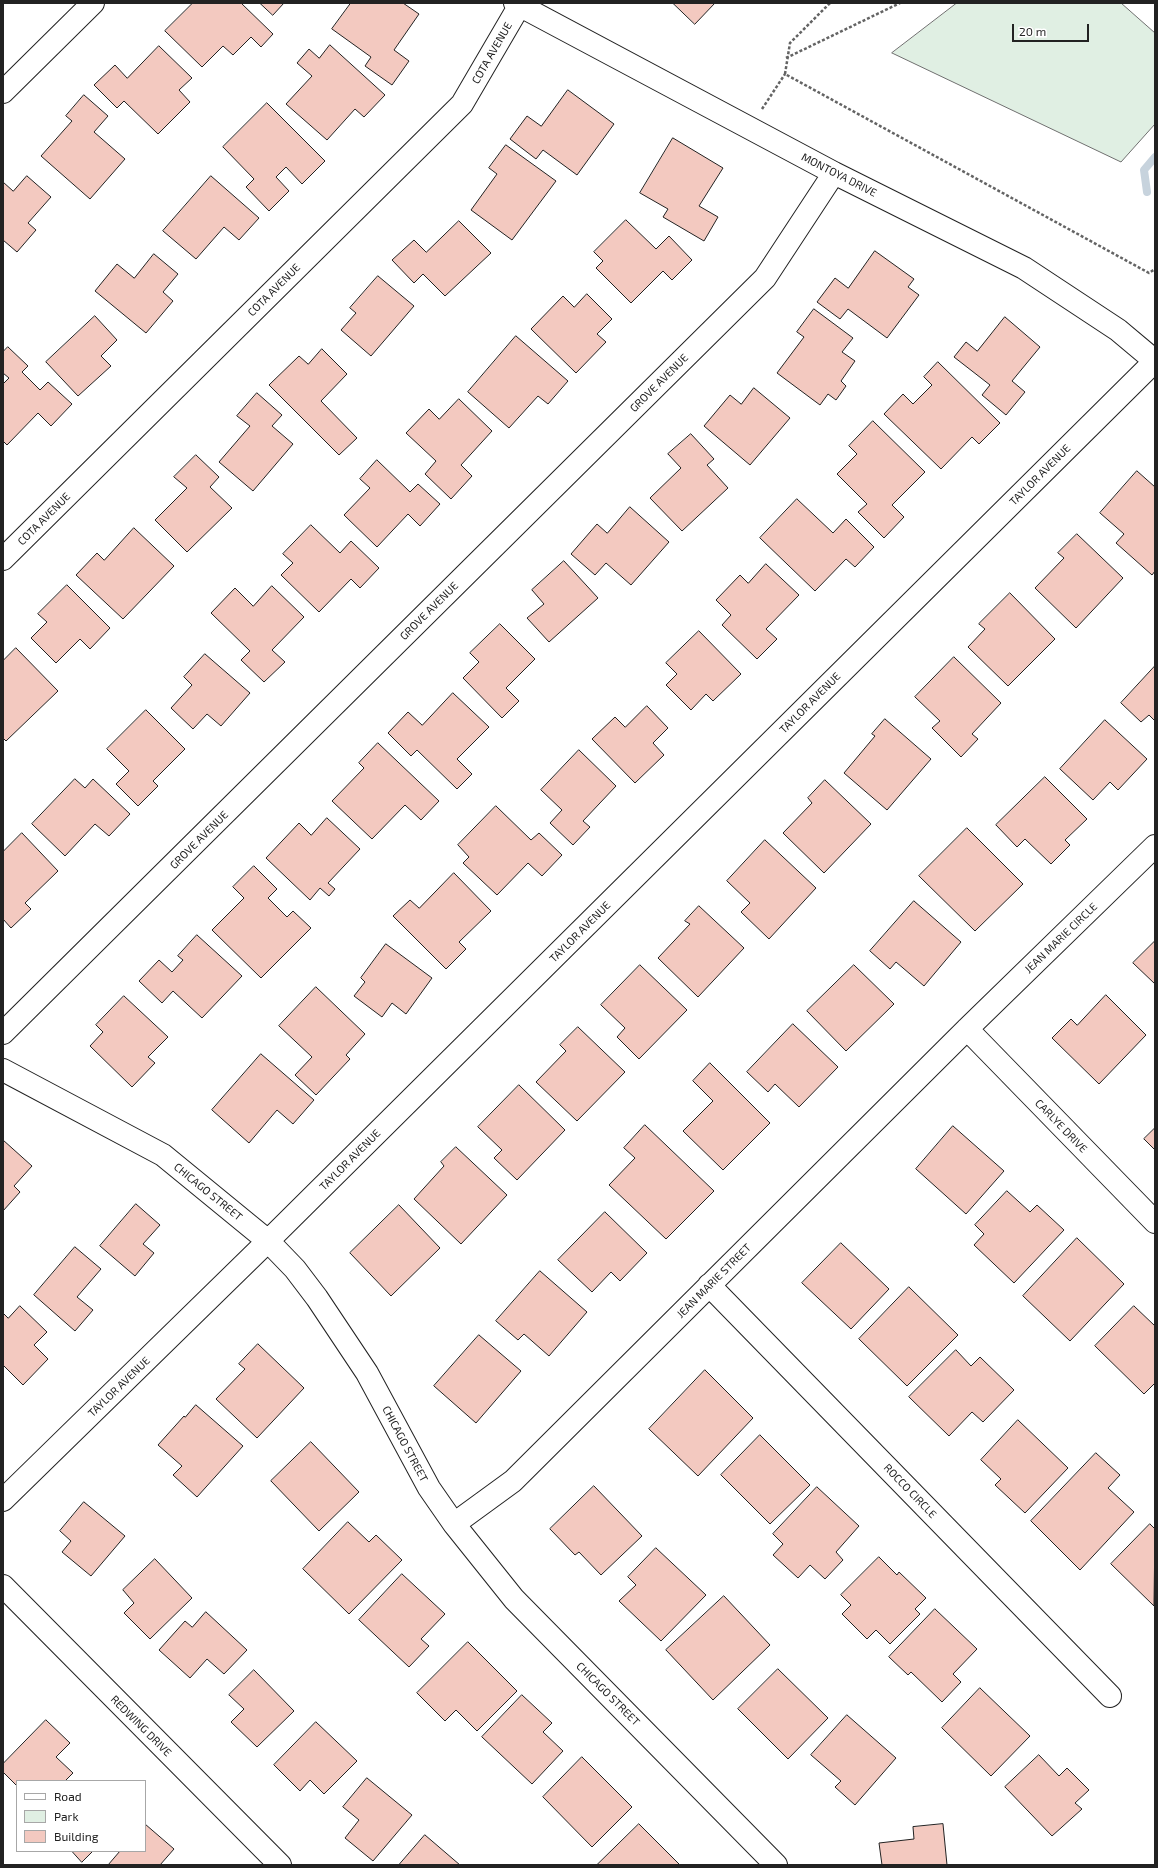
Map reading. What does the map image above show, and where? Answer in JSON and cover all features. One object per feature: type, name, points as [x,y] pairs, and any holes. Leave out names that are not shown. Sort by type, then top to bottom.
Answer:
[{"type":"street","points":[[3,92],[93,3]]},
{"type":"street","name":"MONTOYA DRIVE","points":[[518,4],[834,173],[1024,268],[1118,330],[1155,361]]},
{"type":"street","name":"COTA AVENUE","points":[[3,559],[462,104],[518,4]]},
{"type":"street","name":"GROVE AVENUE","points":[[3,1033],[765,278],[834,173]]},
{"type":"street","name":"TAYLOR AVENUE","points":[[3,1500],[268,1241],[1155,361]]},
{"type":"street","name":"JEAN MARIE CIRCLE","points":[[967,1029],[1155,846]]},
{"type":"street","name":"CARLYE DRIVE","points":[[967,1029],[1155,1222]]},
{"type":"street","name":"JEAN MARIE STREET","points":[[454,1524],[513,1481],[967,1029]]},
{"type":"street","name":"CHICAGO STREET","points":[[3,1070],[163,1155],[268,1241],[295,1269],[363,1366],[429,1488],[454,1524],[514,1599],[776,1865]]},
{"type":"street","name":"ROCCO CIRCLE","points":[[709,1285],[1110,1696]]},
{"type":"street","name":"REDWING DRIVE","points":[[3,1586],[280,1865]]},
{"type":"path","points":[[750,128],[784,74],[790,43],[830,3]]},
{"type":"path","points":[[786,58],[900,3]]},
{"type":"path","points":[[784,74],[1149,273],[1155,269]]},
{"type":"green space","points":[[957,3],[1121,3],[1155,33],[1155,124],[1121,162],[892,53]]},
{"type":"building","points":[[193,3],[241,3],[273,34],[261,47],[251,37],[233,55],[223,46],[202,67],[165,31]]},
{"type":"building","points":[[260,3],[284,3],[273,15]]},
{"type":"building","points":[[351,3],[403,3],[419,14],[394,50],[409,61],[392,85],[365,66],[371,57],[332,29]]},
{"type":"building","points":[[673,3],[715,3],[695,24]]},
{"type":"building","points":[[330,45],[385,95],[364,117],[355,109],[327,140],[286,104],[312,76],[297,63],[309,49],[319,58]]},
{"type":"building","points":[[159,46],[192,78],[179,90],[190,102],[158,134],[124,101],[117,108],[94,85],[115,65],[127,78]]},
{"type":"building","points":[[568,90],[614,124],[577,175],[543,150],[536,159],[510,139],[527,116],[541,126]]},
{"type":"building","points":[[84,95],[108,116],[94,132],[125,159],[90,199],[41,156],[72,121],[66,116]]},
{"type":"building","points":[[267,103],[325,161],[302,184],[286,167],[276,177],[289,191],[269,211],[246,187],[254,179],[223,147]]},
{"type":"building","points":[[673,138],[723,168],[699,206],[718,217],[704,241],[663,217],[668,209],[640,193]]},
{"type":"building","points":[[506,145],[556,181],[512,240],[471,210],[497,174],[489,168]]},
{"type":"building","points":[[27,176],[51,197],[28,223],[36,230],[17,252],[3,240],[3,182],[13,191]]},
{"type":"building","points":[[211,176],[259,218],[239,240],[224,227],[196,259],[163,231]]},
{"type":"building","points":[[626,220],[656,249],[669,236],[692,260],[672,280],[663,271],[631,303],[596,268],[603,261],[594,252]]},
{"type":"building","points":[[459,221],[491,253],[445,296],[423,274],[414,283],[392,260],[414,240],[426,252]]},
{"type":"building","points":[[875,251],[914,279],[908,287],[919,295],[887,338],[848,309],[840,319],[817,302],[835,278],[848,288]]},
{"type":"building","points":[[154,254],[178,274],[163,292],[173,301],[146,333],[95,291],[117,264],[134,278]]},
{"type":"building","points":[[378,276],[414,306],[371,356],[341,330],[356,313],[350,308]]},
{"type":"building","points":[[587,294],[612,319],[597,334],[606,342],[576,373],[531,329],[563,296],[574,307]]},
{"type":"building","points":[[814,309],[853,338],[842,352],[855,361],[841,381],[846,386],[836,400],[828,394],[820,405],[777,373],[804,337],[797,332]]},
{"type":"building","points":[[95,316],[117,340],[101,356],[111,366],[78,396],[46,362]]},
{"type":"building","points":[[1005,317],[1040,347],[1012,381],[1025,392],[1006,415],[982,395],[990,385],[954,357],[966,342],[977,351]]},
{"type":"building","points":[[516,336],[568,381],[548,404],[538,396],[509,428],[468,392]]},
{"type":"building","points":[[8,347],[28,366],[22,372],[40,390],[48,382],[72,404],[51,426],[38,413],[7,445],[3,441],[3,384],[9,378],[3,373],[3,352]]},
{"type":"building","points":[[322,349],[347,374],[321,401],[357,438],[339,455],[269,385],[299,356],[308,364]]},
{"type":"building","points":[[938,362],[1000,423],[979,444],[972,437],[941,469],[884,414],[903,394],[913,404],[932,385],[924,377]]},
{"type":"building","points":[[754,388],[790,418],[750,465],[704,426],[730,395],[741,404]]},
{"type":"building","points":[[257,393],[282,415],[272,426],[293,444],[253,491],[219,462],[250,426],[237,416]]},
{"type":"building","points":[[459,399],[492,431],[461,465],[472,476],[451,499],[425,474],[436,461],[406,433],[429,409],[439,419]]},
{"type":"building","points":[[873,421],[925,472],[892,505],[904,517],[884,538],[858,512],[867,504],[837,474],[857,454],[849,446]]},
{"type":"building","points":[[691,434],[714,459],[707,465],[728,488],[682,531],[650,498],[681,468],[668,454]]},
{"type":"building","points":[[196,455],[219,477],[210,487],[232,508],[187,552],[155,520],[187,488],[174,477]]},
{"type":"building","points":[[377,460],[410,492],[418,484],[440,504],[420,526],[408,514],[377,547],[344,515],[370,488],[360,479]]},
{"type":"building","points":[[1137,471],[1155,487],[1155,571],[1152,575],[1116,543],[1124,534],[1100,513]]},
{"type":"building","points":[[797,499],[833,533],[846,519],[874,547],[855,567],[846,559],[815,591],[760,538]]},
{"type":"building","points":[[630,507],[669,542],[631,585],[606,563],[595,575],[571,554],[597,524],[607,533]]},
{"type":"building","points":[[311,525],[340,553],[351,541],[379,568],[360,588],[351,579],[319,612],[281,575],[293,563],[283,554]]},
{"type":"building","points":[[134,528],[174,566],[123,619],[76,575],[97,553],[104,560]]},
{"type":"building","points":[[1077,534],[1123,578],[1076,628],[1035,588],[1064,558],[1058,553]]},
{"type":"building","points":[[564,561],[598,598],[549,642],[527,618],[544,604],[532,590]]},
{"type":"building","points":[[766,564],[799,595],[766,629],[777,639],[757,659],[722,625],[731,615],[716,600],[740,575],[748,583]]},
{"type":"building","points":[[67,585],[110,628],[90,649],[80,639],[56,663],[31,638],[47,622],[38,614]]},
{"type":"building","points":[[272,586],[304,617],[272,650],[285,662],[264,682],[241,660],[250,651],[211,613],[235,588],[253,606]]},
{"type":"building","points":[[1010,593],[1055,639],[1008,686],[968,647],[985,629],[979,624]]},
{"type":"building","points":[[500,624],[535,659],[506,688],[519,701],[502,718],[463,678],[479,662],[470,653]]},
{"type":"building","points":[[699,631],[741,674],[713,701],[706,694],[691,710],[666,685],[677,674],[666,663]]},
{"type":"building","points":[[16,648],[58,691],[6,741],[3,738],[3,661]]},
{"type":"building","points":[[205,654],[250,693],[221,726],[207,714],[193,729],[171,708],[192,685],[184,677]]},
{"type":"building","points":[[954,657],[1001,703],[972,734],[978,739],[961,757],[932,728],[940,721],[915,697]]},
{"type":"building","points":[[1155,666],[1155,721],[1149,715],[1141,722],[1121,703]]},
{"type":"building","points":[[453,693],[489,727],[457,759],[472,774],[457,789],[417,750],[411,756],[388,733],[408,712],[422,725]]},
{"type":"building","points":[[647,706],[668,728],[653,743],[664,755],[635,783],[592,739],[615,717],[625,727]]},
{"type":"building","points":[[146,710],[185,749],[153,781],[158,786],[138,806],[116,784],[129,771],[107,749]]},
{"type":"building","points":[[885,719],[931,759],[887,810],[844,773],[875,736],[872,734]]},
{"type":"building","points":[[1105,720],[1147,759],[1118,790],[1110,782],[1093,800],[1060,769]]},
{"type":"building","points":[[378,743],[439,801],[421,820],[405,805],[372,839],[332,801],[364,768],[359,763]]},
{"type":"building","points":[[579,750],[616,786],[583,821],[590,827],[573,845],[550,823],[562,810],[541,790]]},
{"type":"building","points":[[1045,777],[1087,819],[1065,840],[1070,845],[1051,864],[1025,839],[1017,847],[996,825]]},
{"type":"building","points":[[75,779],[85,788],[93,779],[130,814],[109,836],[95,824],[65,856],[32,824]]},
{"type":"building","points":[[825,780],[871,824],[824,873],[783,833],[812,803],[808,798]]},
{"type":"building","points":[[496,806],[531,840],[539,833],[562,855],[542,876],[528,863],[497,895],[463,863],[469,857],[458,845]]},
{"type":"building","points":[[327,818],[360,849],[328,883],[335,889],[329,896],[320,888],[310,900],[266,858],[299,823],[311,835]]},
{"type":"building","points":[[967,828],[1023,884],[975,931],[919,876]]},
{"type":"building","points":[[22,833],[58,871],[25,903],[31,909],[11,928],[3,919],[3,852]]},
{"type":"building","points":[[765,840],[816,888],[769,939],[741,912],[750,903],[727,881]]},
{"type":"building","points":[[254,866],[277,889],[268,898],[287,917],[293,911],[311,928],[261,978],[212,930],[244,898],[233,887]]},
{"type":"building","points":[[454,873],[491,911],[459,942],[466,949],[446,969],[393,916],[410,900],[419,908]]},
{"type":"building","points":[[914,901],[961,942],[924,986],[896,962],[890,969],[870,951]]},
{"type":"building","points":[[699,906],[744,948],[698,997],[658,958],[690,924],[685,921]]},
{"type":"building","points":[[197,935],[242,976],[202,1018],[173,991],[162,1003],[139,981],[159,960],[172,972],[183,960],[178,956]]},
{"type":"building","points":[[1155,941],[1155,984],[1133,963]]},
{"type":"building","points":[[386,944],[432,978],[406,1014],[392,1003],[382,1017],[354,996],[365,982],[361,978]]},
{"type":"building","points":[[640,965],[687,1010],[639,1059],[617,1037],[625,1028],[601,1005]]},
{"type":"building","points":[[854,965],[894,1004],[846,1051],[807,1011]]},
{"type":"building","points":[[316,987],[365,1034],[346,1055],[350,1059],[316,1095],[295,1075],[312,1057],[279,1026]]},
{"type":"building","points":[[1106,995],[1146,1035],[1099,1084],[1052,1038],[1071,1019],[1077,1025]]},
{"type":"building","points":[[124,996],[168,1037],[148,1057],[155,1063],[132,1087],[90,1046],[103,1032],[96,1025]]},
{"type":"building","points":[[793,1024],[838,1067],[799,1107],[775,1084],[768,1092],[747,1072]]},
{"type":"building","points":[[578,1027],[625,1072],[577,1121],[536,1082],[566,1051],[560,1045]]},
{"type":"building","points":[[261,1054],[314,1100],[293,1124],[277,1110],[249,1143],[212,1110]]},
{"type":"building","points":[[710,1063],[770,1123],[723,1170],[683,1131],[713,1101],[693,1081]]},
{"type":"building","points":[[519,1085],[565,1130],[517,1180],[494,1158],[502,1150],[478,1127]]},
{"type":"building","points":[[645,1125],[714,1191],[666,1239],[609,1185],[635,1158],[624,1148]]},
{"type":"building","points":[[953,1126],[1004,1171],[966,1214],[916,1169]]},
{"type":"building","points":[[1155,1128],[1155,1150],[1144,1139]]},
{"type":"building","points":[[3,1140],[32,1166],[14,1186],[20,1192],[3,1211]]},
{"type":"building","points":[[456,1147],[507,1195],[461,1244],[414,1199],[444,1166],[441,1162]]},
{"type":"building","points":[[1007,1191],[1030,1212],[1037,1205],[1064,1230],[1014,1283],[974,1245],[984,1234],[975,1225]]},
{"type":"building","points":[[136,1204],[160,1225],[143,1244],[154,1253],[135,1276],[100,1246]]},
{"type":"building","points":[[399,1205],[440,1248],[391,1296],[350,1253]]},
{"type":"building","points":[[605,1212],[647,1253],[620,1281],[611,1272],[592,1292],[558,1260]]},
{"type":"building","points":[[1077,1238],[1124,1284],[1070,1341],[1023,1296]]},
{"type":"building","points":[[841,1243],[889,1289],[851,1329],[802,1283]]},
{"type":"building","points":[[75,1247],[101,1269],[77,1297],[93,1310],[75,1331],[34,1295]]},
{"type":"building","points":[[540,1271],[587,1312],[549,1356],[524,1334],[518,1340],[496,1321]]},
{"type":"building","points":[[909,1287],[958,1335],[907,1386],[859,1339]]},
{"type":"building","points":[[20,1306],[47,1332],[34,1345],[48,1359],[23,1385],[3,1365],[3,1313],[8,1318]]},
{"type":"building","points":[[1134,1306],[1155,1326],[1155,1383],[1144,1394],[1095,1346]]},
{"type":"building","points":[[479,1335],[521,1371],[476,1423],[434,1386]]},
{"type":"building","points":[[258,1344],[304,1388],[257,1438],[216,1399],[245,1369],[239,1364]]},
{"type":"building","points":[[956,1350],[971,1366],[980,1357],[1014,1390],[983,1422],[972,1412],[949,1436],[909,1397]]},
{"type":"building","points":[[705,1370],[753,1418],[698,1476],[649,1429]]},
{"type":"building","points":[[196,1405],[243,1446],[197,1497],[173,1475],[182,1466],[158,1445]]},
{"type":"building","points":[[1018,1420],[1068,1468],[1025,1513],[995,1485],[1001,1479],[981,1460]]},
{"type":"building","points":[[760,1435],[810,1485],[770,1524],[721,1475]]},
{"type":"building","points":[[311,1442],[359,1492],[319,1531],[271,1481]]},
{"type":"building","points":[[1096,1453],[1120,1475],[1108,1488],[1134,1512],[1080,1570],[1031,1521]]},
{"type":"building","points":[[594,1486],[642,1536],[601,1575],[579,1552],[575,1555],[550,1529]]},
{"type":"building","points":[[817,1487],[859,1526],[836,1552],[843,1560],[825,1579],[810,1565],[798,1578],[773,1555],[783,1544],[773,1534]]},
{"type":"building","points":[[84,1502],[125,1536],[91,1576],[62,1552],[71,1541],[60,1531]]},
{"type":"building","points":[[348,1522],[369,1542],[376,1535],[402,1560],[349,1614],[303,1569]]},
{"type":"building","points":[[1150,1524],[1155,1529],[1154,1606],[1111,1564]]},
{"type":"building","points":[[656,1548],[706,1595],[661,1641],[619,1601],[636,1585],[628,1577]]},
{"type":"building","points":[[879,1557],[897,1575],[899,1572],[926,1598],[915,1609],[920,1614],[890,1644],[876,1630],[867,1639],[842,1614],[851,1605],[841,1595]]},
{"type":"building","points":[[155,1559],[192,1598],[150,1639],[124,1613],[134,1603],[123,1590]]},
{"type":"building","points":[[402,1574],[445,1614],[421,1639],[429,1646],[409,1667],[359,1620]]},
{"type":"building","points":[[724,1596],[770,1645],[713,1700],[666,1650]]},
{"type":"building","points":[[935,1609],[977,1649],[953,1674],[961,1682],[942,1702],[911,1672],[908,1675],[889,1657]]},
{"type":"building","points":[[206,1612],[247,1650],[224,1674],[207,1659],[190,1678],[159,1650],[185,1621],[192,1627]]},
{"type":"building","points":[[468,1642],[517,1691],[477,1731],[456,1710],[445,1721],[417,1693]]},
{"type":"building","points":[[778,1669],[828,1718],[788,1759],[738,1709]]},
{"type":"building","points":[[254,1670],[294,1711],[257,1747],[231,1722],[244,1709],[229,1695]]},
{"type":"building","points":[[980,1688],[1030,1736],[991,1776],[942,1728]]},
{"type":"building","points":[[522,1695],[552,1723],[543,1732],[563,1751],[532,1784],[482,1737]]},
{"type":"building","points":[[847,1715],[896,1758],[855,1805],[835,1787],[841,1781],[811,1755]]},
{"type":"building","points":[[46,1720],[70,1743],[56,1757],[73,1773],[66,1780],[16,1780],[16,1785],[3,1772],[3,1764]]},
{"type":"building","points":[[316,1722],[357,1761],[324,1794],[310,1780],[300,1791],[274,1765]]},
{"type":"building","points":[[1039,1755],[1059,1776],[1067,1768],[1089,1790],[1075,1803],[1082,1809],[1052,1836],[1005,1787]]},
{"type":"building","points":[[582,1757],[632,1807],[592,1847],[543,1797]]},
{"type":"building","points":[[367,1778],[412,1815],[373,1861],[345,1838],[359,1820],[343,1807]]},
{"type":"building","points":[[639,1824],[680,1865],[597,1865]]},
{"type":"building","points":[[943,1824],[947,1865],[882,1865],[879,1843],[914,1839],[913,1827]]},
{"type":"building","points":[[146,1825],[174,1849],[160,1865],[108,1865],[119,1852],[146,1852]]},
{"type":"building","points":[[425,1835],[460,1865],[399,1865]]},
{"type":"building","points":[[73,1852],[92,1852],[82,1862]]},
{"type":"waterway","points":[[1147,192],[1144,170],[1155,157]]}]
